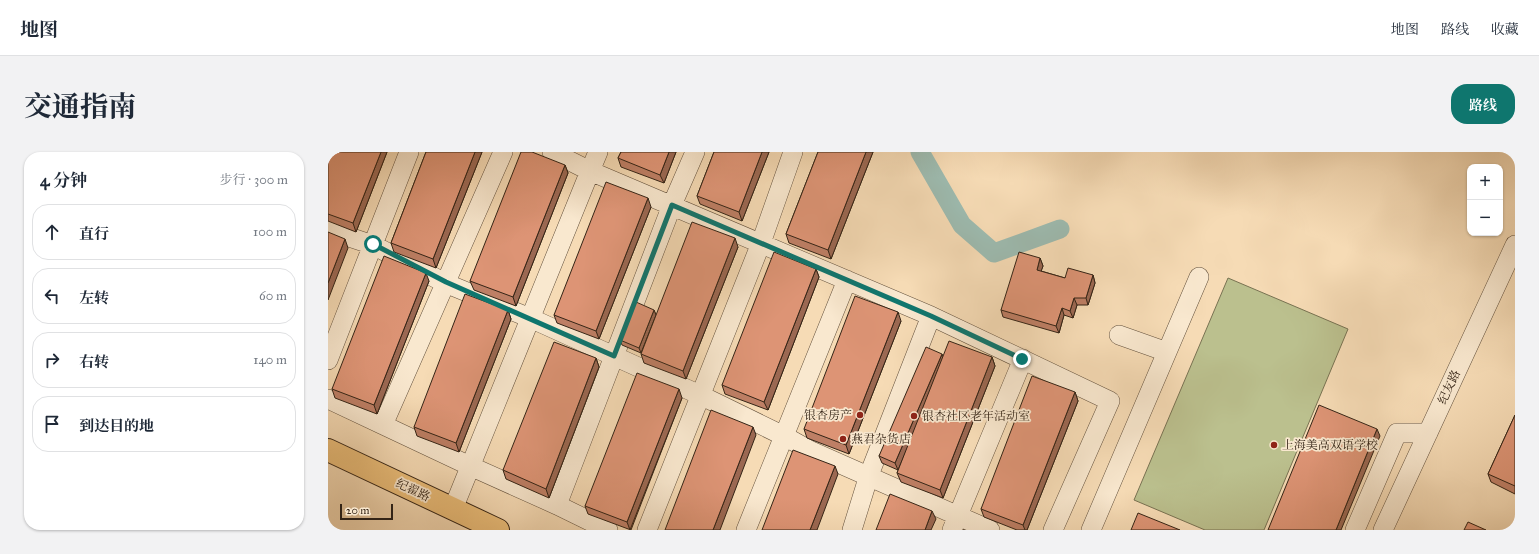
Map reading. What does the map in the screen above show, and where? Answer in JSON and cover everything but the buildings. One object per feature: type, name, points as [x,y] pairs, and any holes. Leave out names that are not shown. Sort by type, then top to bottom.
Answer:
[{"type":"main road","name":"纪翟路","points":[[328,450],[498,530]]},
{"type":"street","points":[[328,360],[409,152]]},
{"type":"street","points":[[383,425],[503,152]]},
{"type":"street","points":[[552,152],[590,170],[931,316],[1110,401],[1053,530]]},
{"type":"street","points":[[453,509],[598,152]]},
{"type":"street","points":[[557,505],[672,205],[695,152]]},
{"type":"street","points":[[647,530],[761,243],[793,152]]},
{"type":"street","points":[[328,230],[373,244],[446,282],[530,318],[700,395],[784,436],[811,451],[869,475],[955,523],[990,530]]},
{"type":"street","name":"纪友路","points":[[1383,530],[1515,245]]},
{"type":"street","points":[[1092,530],[1199,277]]},
{"type":"street","points":[[746,530],[847,280]]},
{"type":"street","points":[[852,530],[869,475],[931,316]]},
{"type":"street","points":[[1119,335],[1167,352]]},
{"type":"street","points":[[955,523],[1022,359]]},
{"type":"street","points":[[328,399],[608,530]]},
{"type":"street","points":[[1355,530],[1397,433],[1428,433]]},
{"type":"green space","points":[[1228,278],[1348,329],[1264,530],[1205,530],[1134,500]]},
{"type":"waterway","points":[[920,152],[962,225],[994,253],[1060,229]]},
{"type":"place","name":"银杏房产","points":[[860,415]]},
{"type":"place","name":"银杏社区老年活动室","points":[[914,416]]},
{"type":"place","name":"燕君杂货店","points":[[843,439]]},
{"type":"place","name":"上海美高双语学校","points":[[1274,445]]},
{"type":"route","points":[[373,244],[446,282],[614,356],[672,205],[931,316],[1022,359]]}]
